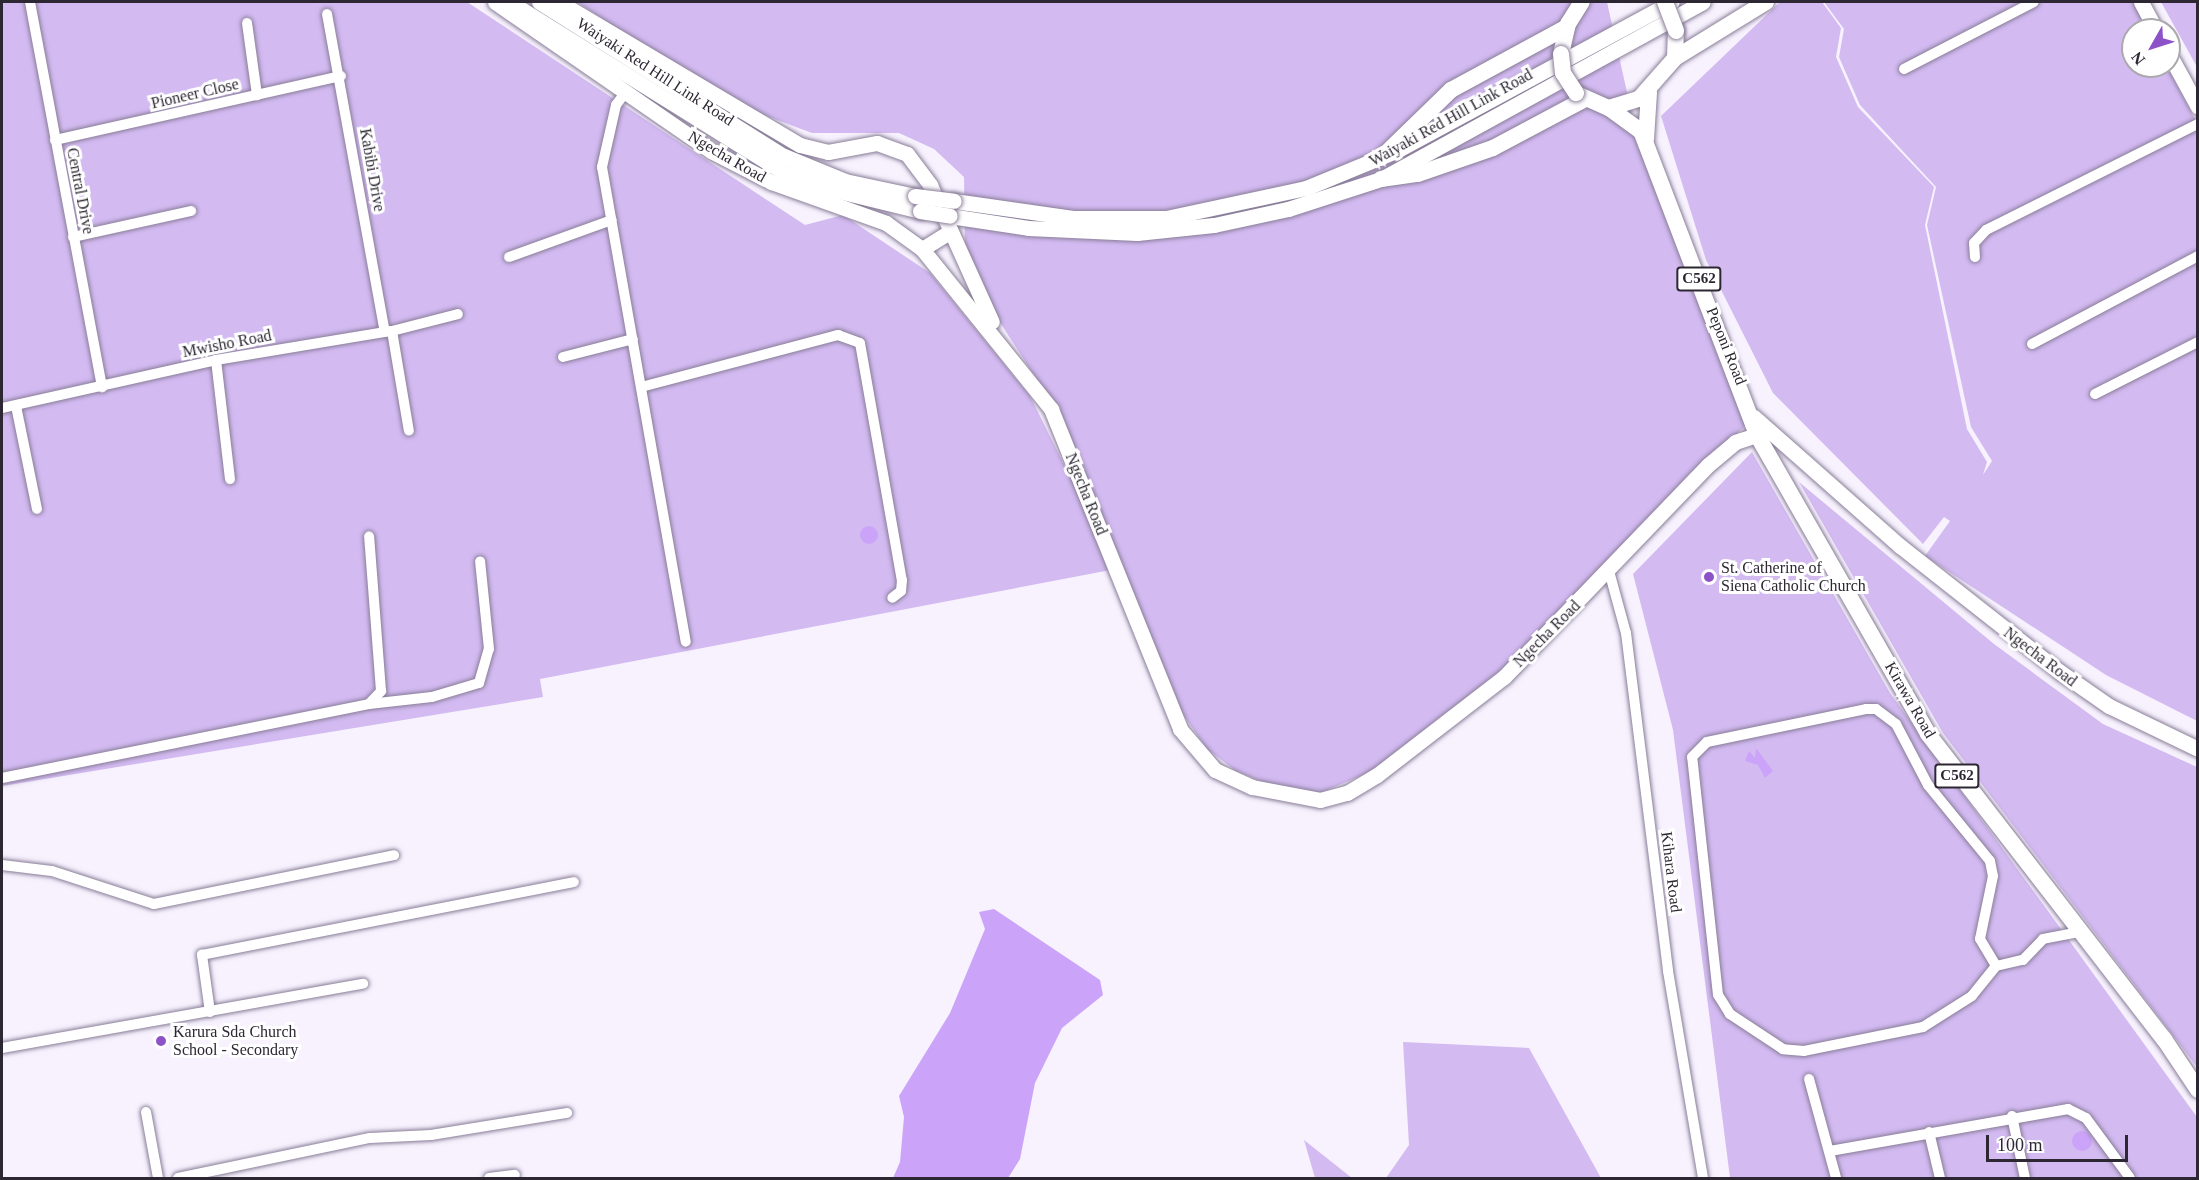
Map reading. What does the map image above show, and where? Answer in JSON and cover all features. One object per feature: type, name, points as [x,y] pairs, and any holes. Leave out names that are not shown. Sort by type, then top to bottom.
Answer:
[{"type":"main road","name":"Ngecha Road","points":[[495,2],[626,93],[757,175],[886,224],[922,249],[1009,350]]},
{"type":"main road","name":"Waiyaki Red Hill Link Road","points":[[510,2],[783,163]]},
{"type":"main road","name":"Waiyaki Red Hill Link Road","points":[[539,2],[783,163]]},
{"type":"main road","name":"Ngecha Road","points":[[560,2],[800,145],[828,152],[863,143],[899,150],[923,172],[948,233],[1009,350],[1061,432],[1180,729],[1215,770],[1252,787],[1320,800],[1357,788],[1504,677],[1609,571],[1708,465],[1736,442],[1757,435]]},
{"type":"main road","points":[[1381,179],[1418,174],[1493,148],[1581,96],[1563,73],[1561,54],[1567,27],[1582,2]]},
{"type":"main road","points":[[1665,2],[1676,32],[1676,58]]},
{"type":"main road","name":"Waiyaki Red Hill Link Road","points":[[952,209],[1074,218],[1166,218],[1306,188],[1381,158],[1672,2]]},
{"type":"main road","name":"Waiyaki Red Hill Link Road","points":[[952,209],[1028,228],[1160,231],[1242,221],[1381,179],[1703,2]]},
{"type":"main road","points":[[1609,108],[1649,92],[1676,58],[1766,2]]},
{"type":"main road","points":[[2141,2],[2150,18]]},
{"type":"main road","points":[[1381,158],[1451,90],[1567,27]]},
{"type":"main road","points":[[2181,76],[2198,107]]},
{"type":"main road","name":"Peponi Road","points":[[1646,140],[1649,92]]},
{"type":"main road","name":"Peponi Road","points":[[1581,96],[1609,108],[1633,123],[1646,140],[1754,417]]},
{"type":"main road","points":[[783,163],[845,181],[915,196],[952,209]]},
{"type":"main road","points":[[783,163],[826,188],[920,211],[952,209]]},
{"type":"main road","points":[[922,249],[948,233]]},
{"type":"main road","name":"Ngecha Road","points":[[1754,417],[1900,546],[2043,660],[2109,706],[2198,749]]},
{"type":"main road","points":[[1754,417],[1757,435]]},
{"type":"main road","name":"Kirawa Road","points":[[1757,435],[1928,734],[2198,1090]]},
{"type":"street","name":"Central Drive","points":[[30,2],[102,387]]},
{"type":"street","points":[[1904,69],[2034,2]]},
{"type":"street","name":"Kabibi Drive","points":[[327,14],[409,431]]},
{"type":"street","points":[[247,23],[257,95]]},
{"type":"street","name":"Pioneer Close","points":[[55,140],[341,76]]},
{"type":"street","points":[[626,93],[616,105],[602,158],[633,339],[645,386],[686,642]]},
{"type":"street","points":[[1975,257],[1974,243],[1986,230],[2198,124]]},
{"type":"street","points":[[73,237],[191,211]]},
{"type":"street","points":[[508,257],[612,220]]},
{"type":"street","points":[[2032,344],[2198,256]]},
{"type":"street","name":"Mwisho Road","points":[[2,408],[216,360],[388,331],[458,314]]},
{"type":"street","points":[[645,386],[838,335],[860,343],[902,580],[901,591],[892,598]]},
{"type":"street","points":[[563,357],[633,339]]},
{"type":"street","points":[[2095,394],[2198,342]]},
{"type":"street","points":[[216,360],[230,479]]},
{"type":"street","points":[[16,406],[37,509]]},
{"type":"street","points":[[369,536],[381,692],[369,704]]},
{"type":"street","points":[[2,778],[369,704],[432,697],[479,683],[489,649],[480,561]]},
{"type":"street","name":"Kihara Road","points":[[1609,571],[1626,633],[1668,971],[1703,1179]]},
{"type":"street","points":[[1996,966],[1980,939],[1993,876],[1990,861],[1928,785],[1887,716],[1866,709],[1698,748],[1692,776],[1718,995],[1748,1028],[1773,1046],[1798,1051],[1923,1027],[1972,996],[1996,966],[2024,960],[2043,939],[2080,932]]},
{"type":"street","points":[[2,865],[52,871],[154,904],[394,855]]},
{"type":"street","points":[[210,1012],[202,955],[574,882]]},
{"type":"street","points":[[2,1048],[363,984]]},
{"type":"street","points":[[1809,1079],[1836,1179]]},
{"type":"street","points":[[1830,1151],[2054,1108],[2079,1113],[2130,1179]]},
{"type":"street","points":[[146,1112],[158,1179]]},
{"type":"street","points":[[178,1179],[377,1136],[431,1135],[567,1113]]},
{"type":"street","points":[[2012,1116],[2025,1179]]},
{"type":"street","points":[[1929,1132],[1940,1179]]},
{"type":"street","points":[[489,1179],[515,1175]]},
{"type":"shaded area","points":[[2,2],[467,2],[805,225],[843,215],[930,273],[1030,396],[1116,569],[540,679],[543,697],[2,786]]},
{"type":"shaded area","points":[[577,2],[1607,2],[1638,142],[1748,424],[1690,473],[1503,677],[1370,772],[1320,793],[1280,789],[1236,771],[1207,749],[1177,706],[1056,409],[990,307],[965,251],[964,177],[934,149],[899,133],[812,133],[753,111],[698,82]]},
{"type":"shaded area","points":[[1780,2],[1822,2],[1841,28],[1836,57],[1858,107],[1934,187],[1925,225],[1967,429],[1987,462],[1983,475],[1992,461],[1971,427],[1927,225],[1936,187],[1860,105],[1839,57],[1844,29],[1824,2],[2133,2],[2142,18],[2121,18],[2121,78],[2173,78],[2197,123],[2197,721],[2106,675],[1925,556],[1950,521],[1944,517],[1923,544],[1773,393],[1706,260],[1661,116]]},
{"type":"shaded area","points":[[2161,2],[2197,2],[2197,67],[2181,38],[2181,18],[2170,18]]},
{"type":"shaded area","points":[[1752,452],[1890,693],[2197,1117],[2197,1178],[1730,1178],[1673,730],[1633,574]]},
{"type":"shaded area","points":[[1799,482],[1994,644],[2103,724],[2197,767],[2197,1067],[1943,733]]},
{"type":"shaded area","points":[[865,526],[873,526],[878,531],[876,542],[865,544],[860,539],[860,531]]},
{"type":"shaded area","points":[[1756,748],[1773,771],[1765,778],[1758,765],[1745,761],[1749,751],[1755,758]]},
{"type":"shaded area","points":[[994,909],[1100,980],[1103,995],[1062,1028],[1035,1083],[1020,1159],[1008,1178],[893,1178],[900,1162],[904,1117],[899,1096],[950,1013],[985,929],[979,912]]},
{"type":"shaded area","points":[[1403,1042],[1529,1048],[1601,1178],[1386,1178],[1409,1145]]},
{"type":"shaded area","points":[[2082,1131],[2089,1134],[2092,1141],[2089,1148],[2082,1151],[2075,1148],[2072,1141],[2075,1134]]},
{"type":"shaded area","points":[[1304,1140],[1352,1178],[1315,1178]]},
{"type":"place","name":"St. Catherine of Siena Catholic Church","points":[[1709,577]]},
{"type":"place","name":"Karura Sda Church School - Secondary","points":[[161,1041]]}]
